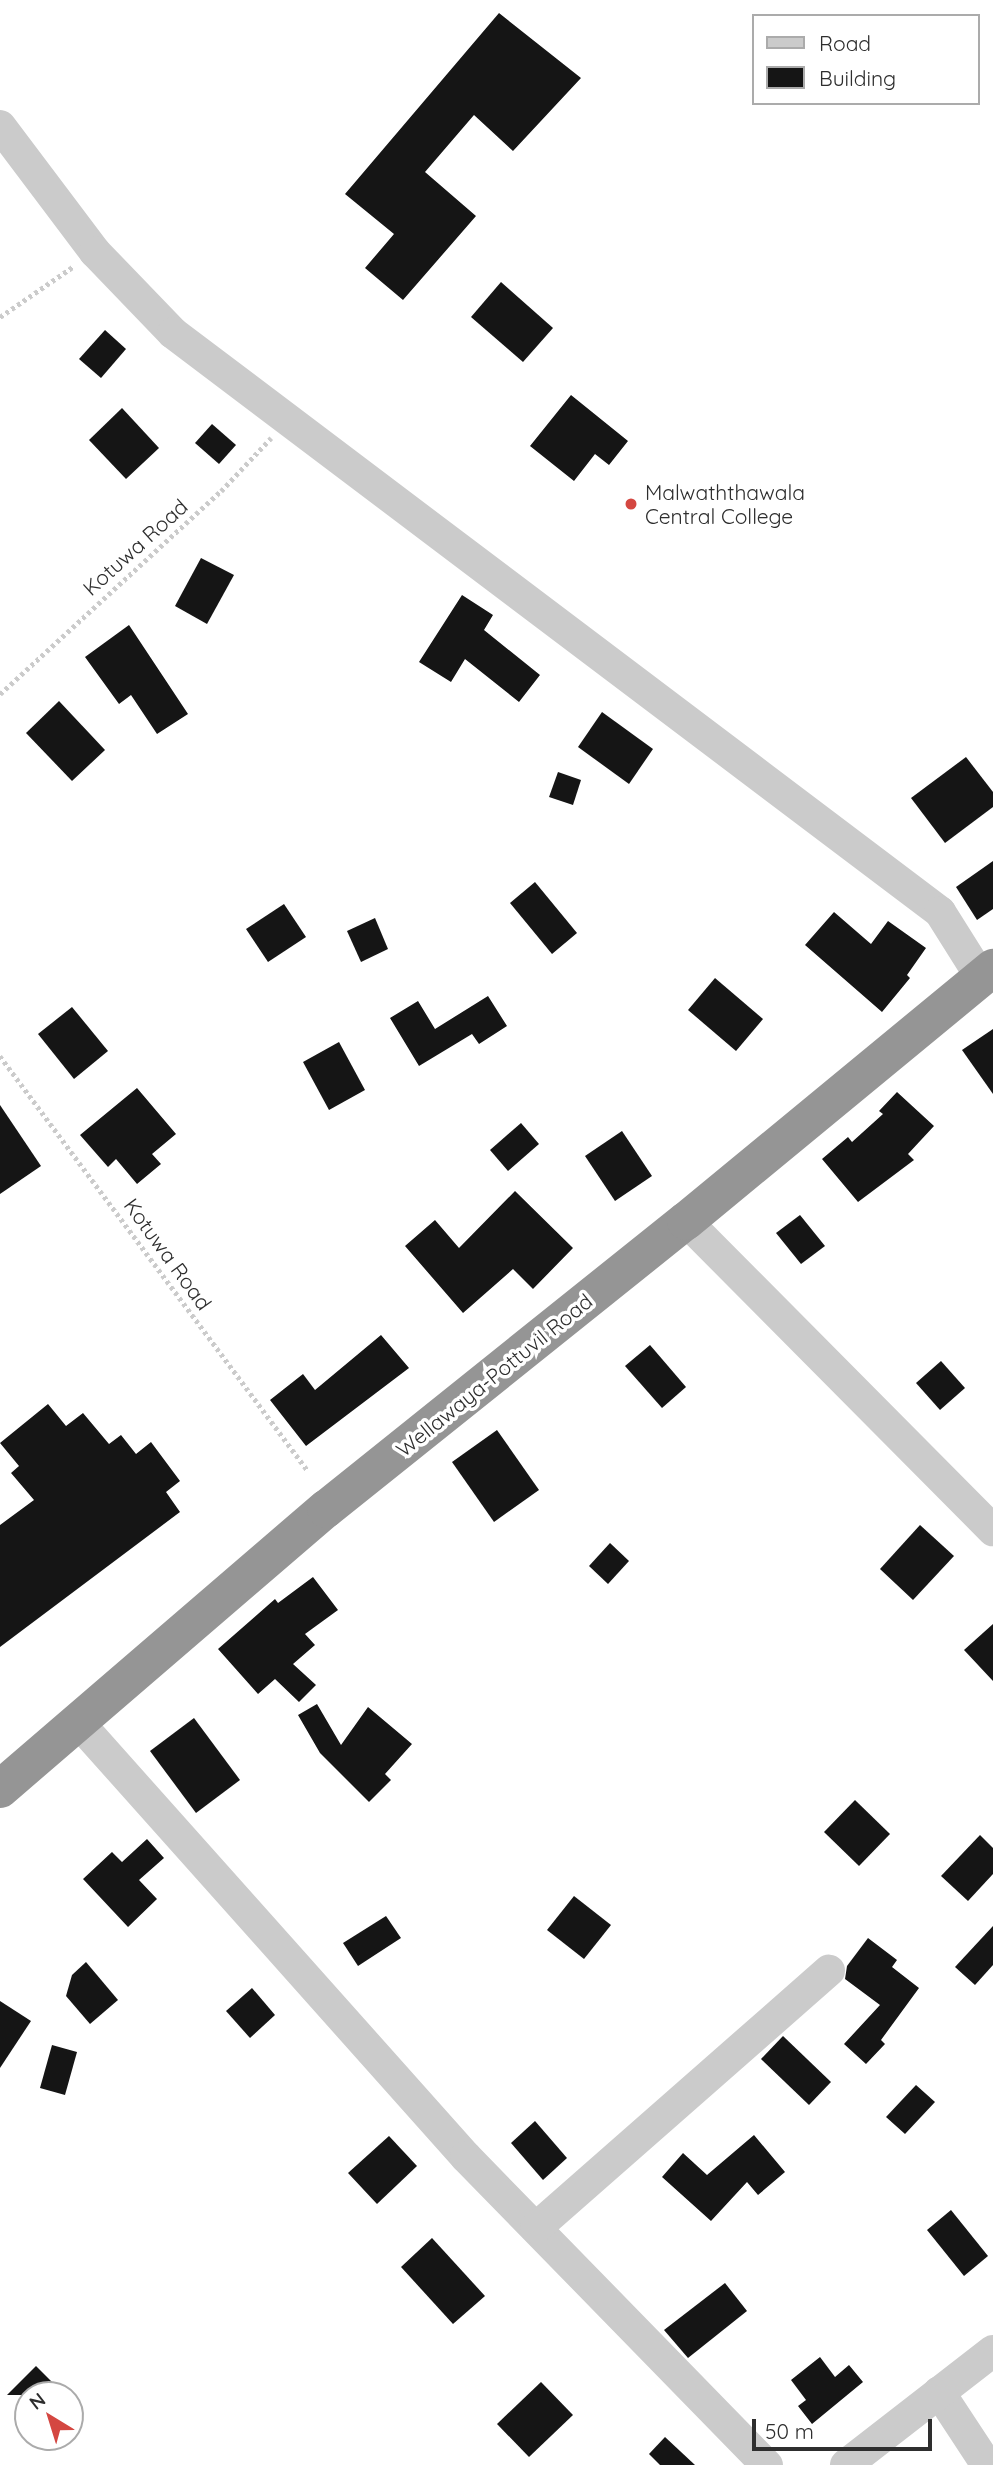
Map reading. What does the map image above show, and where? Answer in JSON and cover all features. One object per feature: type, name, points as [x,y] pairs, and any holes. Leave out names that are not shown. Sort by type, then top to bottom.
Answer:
[{"type":"highway","name":"Wellawaya-Pottuvil Road","points":[[0,1789],[326,1509],[686,1221],[987,972]]},
{"type":"street","points":[[0,126],[95,251],[173,333],[940,912],[987,972]]},
{"type":"street","points":[[686,1221],[993,1530]]},
{"type":"street","points":[[79,1722],[466,2157],[767,2465]]},
{"type":"street","points":[[536,2228],[829,1971]]},
{"type":"street","points":[[846,2465],[993,2351]]},
{"type":"street","points":[[939,2392],[987,2465]]},
{"type":"path","points":[[0,317],[95,251]]},
{"type":"path","name":"Kotuwa Road","points":[[0,694],[220,491],[288,420]]},
{"type":"path","name":"Kotuwa Road","points":[[0,1056],[308,1471]]},
{"type":"building","points":[[499,13],[581,78],[513,151],[474,115],[425,172],[476,216],[403,300],[365,268],[394,234],[345,194]]},
{"type":"building","points":[[501,282],[553,328],[523,362],[471,317]]},
{"type":"building","points":[[105,330],[126,349],[101,378],[79,359]]},
{"type":"building","points":[[571,395],[628,441],[609,465],[595,454],[574,481],[530,446]]},
{"type":"building","points":[[122,408],[159,448],[126,479],[89,440]]},
{"type":"building","points":[[212,424],[236,445],[219,464],[195,443]]},
{"type":"building","points":[[201,558],[234,575],[207,624],[175,606]]},
{"type":"building","points":[[462,595],[493,615],[484,630],[540,675],[519,702],[465,659],[451,682],[419,662]]},
{"type":"building","points":[[129,625],[188,714],[157,734],[131,695],[119,704],[85,657]]},
{"type":"building","points":[[59,701],[105,750],[72,781],[26,733]]},
{"type":"building","points":[[602,712],[653,749],[629,784],[578,747]]},
{"type":"building","points":[[966,757],[993,792],[993,807],[945,843],[911,798]]},
{"type":"building","points":[[558,772],[581,780],[573,805],[549,797]]},
{"type":"building","points":[[993,861],[993,909],[977,920],[956,887]]},
{"type":"building","points":[[535,882],[577,933],[552,954],[510,903]]},
{"type":"building","points":[[284,904],[306,937],[268,962],[246,929]]},
{"type":"building","points":[[834,912],[871,944],[888,921],[926,948],[907,975],[910,978],[882,1012],[805,945]]},
{"type":"building","points":[[375,918],[388,949],[361,962],[347,931]]},
{"type":"building","points":[[715,978],[763,1019],[736,1051],[688,1010]]},
{"type":"building","points":[[488,996],[507,1026],[479,1044],[472,1034],[419,1066],[390,1018],[418,1001],[435,1029]]},
{"type":"building","points":[[72,1007],[108,1051],[74,1079],[38,1034]]},
{"type":"building","points":[[993,1029],[993,1094],[962,1050]]},
{"type":"building","points":[[339,1042],[365,1090],[329,1110],[303,1062]]},
{"type":"building","points":[[137,1088],[176,1134],[152,1154],[161,1164],[137,1184],[116,1159],[108,1167],[80,1135]]},
{"type":"building","points":[[897,1092],[934,1126],[908,1154],[914,1160],[858,1202],[822,1159],[848,1137],[852,1142],[883,1114],[879,1111]]},
{"type":"building","points":[[0,1105],[41,1166],[0,1194]]},
{"type":"building","points":[[521,1123],[539,1144],[508,1171],[490,1150]]},
{"type":"building","points":[[622,1131],[652,1176],[615,1201],[585,1156]]},
{"type":"building","points":[[515,1191],[573,1248],[533,1289],[513,1269],[463,1313],[405,1246],[435,1220],[459,1248]]},
{"type":"building","points":[[800,1215],[825,1246],[801,1264],[776,1233]]},
{"type":"building","points":[[381,1335],[409,1368],[306,1446],[270,1400],[303,1374],[315,1390]]},
{"type":"building","points":[[650,1345],[686,1387],[662,1408],[625,1366]]},
{"type":"building","points":[[941,1361],[965,1388],[940,1410],[916,1383]]},
{"type":"building","points":[[48,1404],[66,1426],[83,1413],[109,1444],[121,1435],[136,1454],[151,1442],[180,1481],[166,1492],[180,1512],[0,1647],[0,1525],[34,1500],[11,1473],[19,1466],[0,1443]]},
{"type":"building","points":[[497,1430],[539,1490],[494,1522],[452,1462]]},
{"type":"building","points":[[920,1525],[954,1556],[913,1600],[880,1569]]},
{"type":"building","points":[[610,1543],[629,1561],[608,1584],[589,1566]]},
{"type":"building","points":[[313,1577],[338,1610],[305,1634],[315,1645],[293,1664],[316,1685],[299,1702],[275,1679],[258,1694],[218,1649],[275,1599],[278,1603]]},
{"type":"building","points":[[993,1624],[993,1681],[964,1650]]},
{"type":"building","points":[[317,1704],[341,1745],[368,1707],[412,1744],[385,1774],[391,1780],[369,1802],[320,1753],[298,1715]]},
{"type":"building","points":[[194,1718],[240,1780],[196,1813],[150,1751]]},
{"type":"building","points":[[855,1800],[890,1834],[859,1866],[824,1832]]},
{"type":"building","points":[[980,1835],[993,1848],[993,1874],[968,1901],[941,1876]]},
{"type":"building","points":[[147,1839],[164,1858],[139,1880],[157,1899],[128,1927],[83,1879],[112,1852],[122,1862]]},
{"type":"building","points":[[574,1896],[611,1925],[584,1959],[547,1930]]},
{"type":"building","points":[[386,1916],[401,1938],[358,1966],[343,1943]]},
{"type":"building","points":[[993,1926],[993,1965],[975,1985],[955,1967]]},
{"type":"building","points":[[868,1938],[897,1960],[892,1967],[919,1988],[881,2040],[885,2044],[866,2064],[844,2044],[880,2005],[845,1979],[847,1966]]},
{"type":"building","points":[[86,1962],[118,2000],[90,2024],[66,1996],[72,1975]]},
{"type":"building","points":[[252,1988],[275,2015],[250,2038],[226,2011]]},
{"type":"building","points":[[0,2001],[31,2021],[0,2068]]},
{"type":"building","points":[[783,2036],[831,2082],[809,2105],[761,2059]]},
{"type":"building","points":[[52,2045],[77,2052],[65,2095],[40,2088]]},
{"type":"building","points":[[916,2085],[935,2102],[905,2134],[886,2117]]},
{"type":"building","points":[[535,2121],[567,2158],[543,2180],[511,2143]]},
{"type":"building","points":[[754,2135],[785,2172],[758,2195],[747,2182],[711,2221],[662,2177],[683,2153],[707,2175]]},
{"type":"building","points":[[389,2136],[417,2166],[377,2204],[348,2173]]},
{"type":"building","points":[[951,2210],[988,2256],[964,2276],[927,2230]]},
{"type":"building","points":[[432,2238],[485,2296],[453,2324],[401,2267]]},
{"type":"building","points":[[725,2283],[747,2311],[688,2358],[664,2330]]},
{"type":"building","points":[[820,2357],[835,2377],[849,2365],[863,2382],[812,2424],[798,2406],[806,2400],[791,2380]]},
{"type":"building","points":[[36,2366],[51,2381],[21,2381]]},
{"type":"building","points":[[541,2382],[573,2415],[529,2457],[497,2424]]},
{"type":"building","points":[[665,2437],[695,2465],[660,2465],[649,2454]]},
{"type":"place","name":"Malwaththawala Central College","points":[[631,504]]}]
